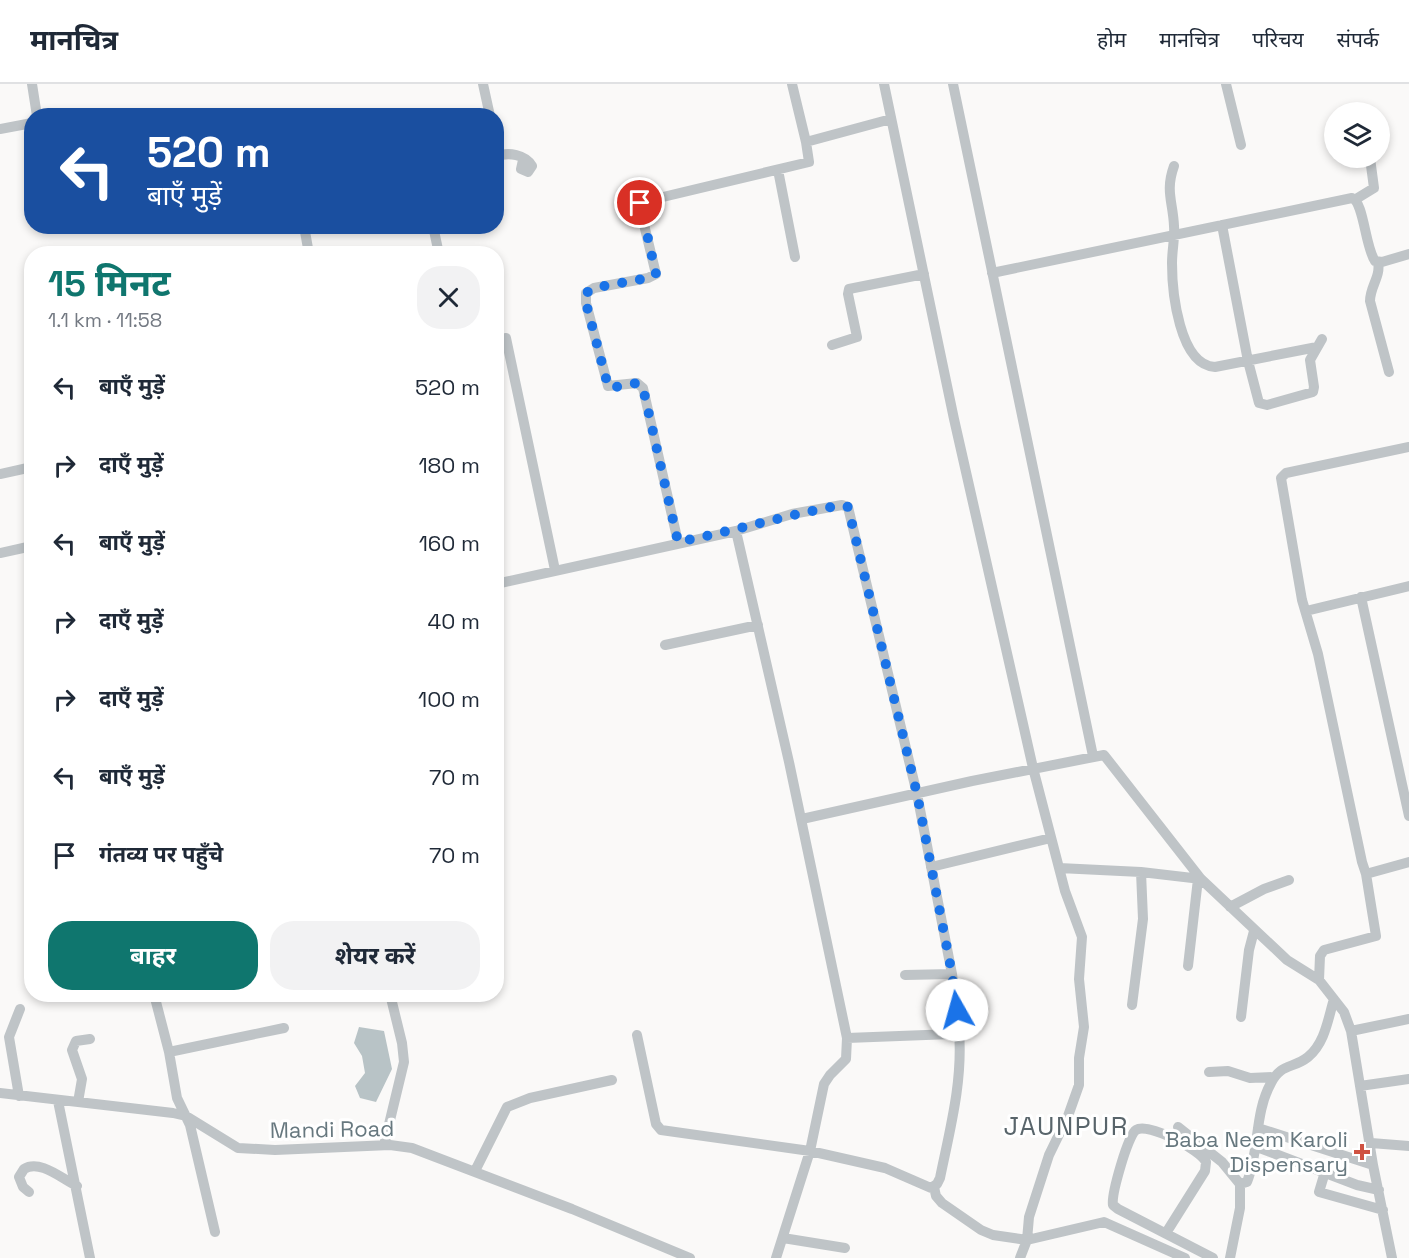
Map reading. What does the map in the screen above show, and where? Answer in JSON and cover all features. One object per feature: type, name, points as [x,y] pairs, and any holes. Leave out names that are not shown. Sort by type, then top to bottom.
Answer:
[{"type":"street","points":[[32,84],[36,108]]},
{"type":"street","points":[[483,84],[488,108]]},
{"type":"street","points":[[678,542],[643,388],[637,383],[610,388],[608,386],[586,303],[586,293],[594,288],[648,278],[656,274],[640,208],[641,202],[809,162],[792,84]]},
{"type":"street","points":[[884,84],[954,419],[1033,768],[1059,868],[1082,937],[1079,979],[1084,1027],[1080,1051],[1079,1084],[1068,1116],[1049,1155],[1029,1217],[1027,1240],[1020,1258]]},
{"type":"street","points":[[953,84],[1093,756]]},
{"type":"street","points":[[1226,84],[1241,145]]},
{"type":"street","points":[[806,142],[891,119]]},
{"type":"street","points":[[0,129],[24,124]]},
{"type":"street","points":[[504,153],[514,154],[523,160]]},
{"type":"street","points":[[1174,166],[1168,190],[1174,234],[1173,282],[1181,324],[1190,350],[1197,359],[1210,366],[1248,361],[1319,343],[1310,360],[1313,392],[1267,405],[1261,405],[1257,400],[1248,361],[1222,225]]},
{"type":"street","points":[[993,273],[1356,198],[1374,188],[1371,168]]},
{"type":"street","points":[[778,170],[795,257]]},
{"type":"street","points":[[1356,198],[1370,254],[1378,262],[1379,274],[1370,292],[1370,301],[1389,372]]},
{"type":"street","points":[[1378,262],[1409,254]]},
{"type":"street","points":[[832,345],[856,337],[849,289],[924,274]]},
{"type":"street","points":[[506,338],[555,570]]},
{"type":"street","points":[[1319,980],[1320,957],[1324,950],[1376,936],[1366,874],[1318,654],[1306,611],[1283,493],[1282,475],[1409,447]]},
{"type":"street","points":[[0,474],[24,469]]},
{"type":"street","points":[[504,582],[736,531],[792,514],[842,505],[848,507],[917,794],[952,974],[959,1031],[960,1066],[956,1101],[940,1178],[934,1187],[936,1196],[942,1203],[981,1230],[993,1235],[1027,1240],[1104,1222],[1185,1258]]},
{"type":"street","points":[[736,531],[801,819],[847,1038],[846,1059],[830,1074],[824,1084],[810,1152],[776,1258]]},
{"type":"street","points":[[0,553],[24,548]]},
{"type":"street","points":[[1306,611],[1409,586]]},
{"type":"street","points":[[1361,597],[1409,816]]},
{"type":"street","points":[[665,645],[758,625]]},
{"type":"street","points":[[801,819],[1033,768],[1104,755],[1200,879],[1287,960],[1319,980],[1344,1012],[1351,1031],[1373,1166],[1392,1258]]},
{"type":"street","points":[[931,867],[1051,838]]},
{"type":"street","points":[[1366,874],[1409,862]]},
{"type":"street","points":[[1059,868],[1142,872],[1200,879]]},
{"type":"street","points":[[1132,1005],[1143,919],[1142,872]]},
{"type":"street","points":[[1188,966],[1200,879]]},
{"type":"street","points":[[1230,908],[1264,888],[1289,880]]},
{"type":"street","points":[[1241,1017],[1248,950],[1254,931]]},
{"type":"street","points":[[905,975],[952,974]]},
{"type":"street","points":[[1240,1184],[1247,1182],[1257,1147],[1262,1104],[1274,1077],[1282,1069],[1306,1059],[1316,1049],[1323,1036],[1334,999]]},
{"type":"street","points":[[156,1002],[169,1052],[177,1098],[186,1116],[214,1232]]},
{"type":"street","points":[[384,1145],[404,1062],[392,1002]]},
{"type":"street","points":[[19,1096],[9,1037],[20,1009]]},
{"type":"street","points":[[1351,1031],[1409,1019]]},
{"type":"street","points":[[169,1052],[284,1028]]},
{"type":"street","points":[[847,1038],[952,1034],[959,1031]]},
{"type":"street","points":[[637,1035],[658,1129],[810,1152],[885,1168],[924,1187],[934,1187]]},
{"type":"street","points":[[78,1102],[82,1079],[72,1047],[76,1041],[90,1039]]},
{"type":"street","points":[[1209,1072],[1228,1071],[1250,1078],[1274,1077]]},
{"type":"street","points":[[1360,1086],[1409,1079]]},
{"type":"street","points":[[475,1171],[507,1107],[531,1098],[612,1080]]},
{"type":"street","name":"Mandi Road","points":[[0,1093],[58,1101],[148,1108],[186,1116],[238,1148],[275,1150],[384,1145],[412,1148],[690,1258]]},
{"type":"street","points":[[58,1101],[90,1258]]},
{"type":"street","points":[[1179,1127],[1222,1162],[1240,1184],[1240,1208],[1230,1258]]},
{"type":"street","points":[[1258,1128],[1373,1166]]},
{"type":"street","points":[[1166,1233],[1205,1171],[1206,1162],[1197,1152],[1180,1142],[1151,1129],[1139,1129],[1135,1131],[1129,1142],[1112,1201],[1118,1209],[1214,1258]]},
{"type":"street","points":[[1371,1143],[1409,1146]]},
{"type":"street","points":[[1257,1147],[1357,1185],[1379,1190]]},
{"type":"street","points":[[29,1192],[23,1187],[19,1177],[28,1166],[43,1167],[77,1186]]},
{"type":"street","points":[[1325,1172],[1319,1192],[1383,1210]]},
{"type":"street","points":[[783,1238],[845,1248]]},
{"type":"shaded area","points":[[359,1027],[384,1031],[392,1069],[376,1102],[360,1098],[355,1086],[365,1073],[362,1056],[354,1043]]},
{"type":"place","name":"Baba Neem Karoli Dispensary","points":[[1362,1152]]},
{"type":"district","name":"JAUNPUR","points":[[1066,1126]]},
{"type":"route","points":[[640,203],[657,269],[656,274],[648,278],[594,288],[586,293],[586,303],[608,386],[610,388],[637,383],[643,388],[678,542],[736,531],[792,514],[842,505],[848,507],[917,794],[957,1010]]}]
